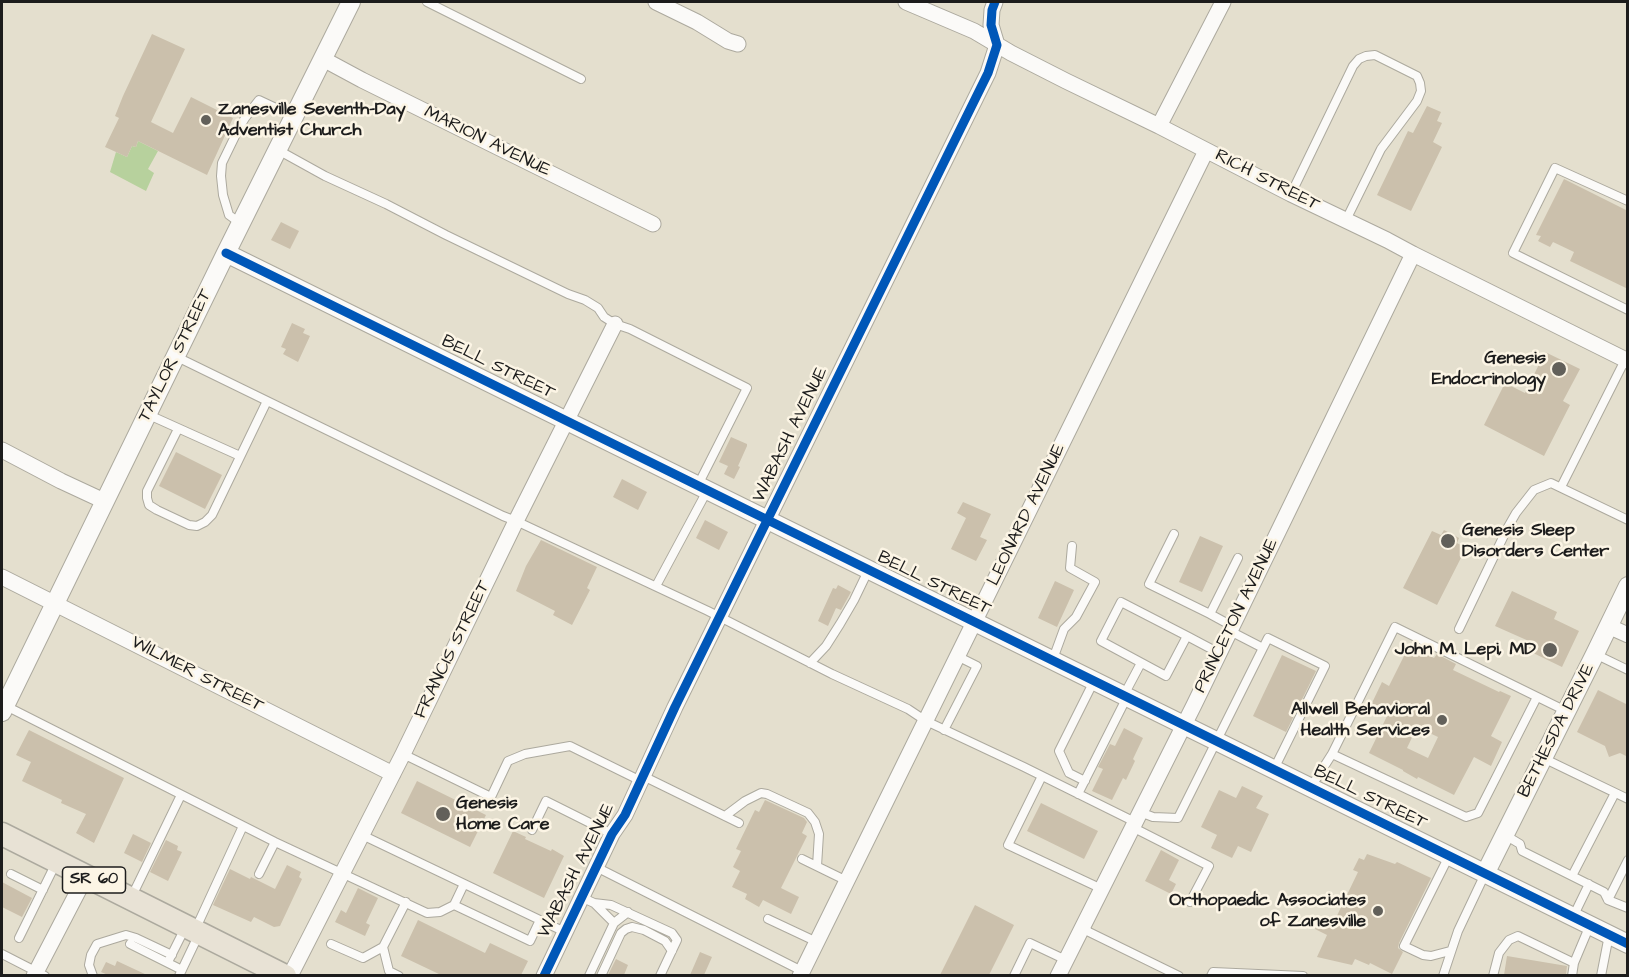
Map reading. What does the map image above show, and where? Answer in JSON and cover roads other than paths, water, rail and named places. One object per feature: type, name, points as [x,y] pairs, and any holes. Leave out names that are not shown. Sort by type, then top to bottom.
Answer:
[{"type":"main road","name":"SR 60","points":[[2,834],[279,974]]},
{"type":"street","name":"TAYLOR STREET","points":[[2,707],[351,2]]},
{"type":"street","points":[[656,2],[697,22],[728,41],[738,44]]},
{"type":"street","name":"RICH STREET","points":[[906,2],[974,31],[1066,81],[1626,361]]},
{"type":"street","name":"WABASH AVENUE","points":[[544,975],[565,932],[587,900],[596,867],[612,834],[625,814],[988,73],[997,45],[991,25],[995,2]]},
{"type":"street","points":[[1159,126],[1223,2]]},
{"type":"street","name":"MARION AVENUE","points":[[322,59],[653,224]]},
{"type":"street","name":"LEONARD AVENUE","points":[[801,973],[1206,151]]},
{"type":"street","name":"BELL STREET","points":[[226,253],[1628,944]]},
{"type":"street","name":"PRINCETON AVENUE","points":[[1058,975],[1220,653],[1413,254]]},
{"type":"street","name":"FRANCIS STREET","points":[[279,974],[342,874],[615,324]]},
{"type":"street","points":[[2,450],[104,501]]},
{"type":"street","name":"WILMER STREET","points":[[2,577],[393,774]]},
{"type":"street","name":"BETHESDA DRIVE","points":[[1485,874],[1628,586]]},
{"type":"street","points":[[1608,626],[1628,635]]},
{"type":"street","points":[[38,974],[86,876]]},
{"type":"lane","points":[[427,2],[581,79]]},
{"type":"lane","points":[[1291,194],[1353,66],[1359,59],[1375,55],[1417,76],[1421,92],[1417,101],[1381,149],[1346,220]]},
{"type":"lane","points":[[241,224],[229,215],[223,195],[221,176],[222,163],[238,130],[244,118],[260,100],[294,117]]},
{"type":"lane","points":[[278,150],[446,235],[585,300],[598,308],[604,317],[615,324],[630,328],[747,388],[656,586]]},
{"type":"lane","points":[[1628,201],[1555,168],[1514,253],[1628,310]]},
{"type":"lane","points":[[176,357],[503,516],[720,617],[908,709],[944,730],[1136,820],[1209,866],[1190,902]]},
{"type":"lane","points":[[1561,487],[1626,361]]},
{"type":"lane","points":[[177,429],[147,491],[147,498],[149,505],[157,510],[189,525],[197,526],[212,515],[267,401]]},
{"type":"lane","points":[[147,414],[240,456]]},
{"type":"lane","points":[[1460,629],[1516,513],[1534,490],[1551,483],[1628,520]]},
{"type":"lane","points":[[1174,534],[1149,584],[1210,614],[1263,648]]},
{"type":"lane","points":[[1052,660],[1064,629],[1077,617],[1095,582],[1070,568],[1072,546]]},
{"type":"lane","points":[[1210,614],[1238,558]]},
{"type":"lane","points":[[810,663],[826,646],[854,600],[868,569]]},
{"type":"lane","points":[[1187,636],[1166,676],[1101,641],[1121,602],[1187,636],[1220,653]]},
{"type":"lane","points":[[1311,788],[1332,754],[1395,627],[1566,711]]},
{"type":"lane","points":[[1136,820],[1153,817],[1178,819],[1268,638],[1325,666],[1274,769]]},
{"type":"lane","points":[[1596,654],[1628,670]]},
{"type":"lane","points":[[944,730],[977,666],[957,656]]},
{"type":"lane","points":[[1078,794],[1141,663]]},
{"type":"lane","points":[[1085,781],[1069,773],[1059,751],[1094,681]]},
{"type":"lane","points":[[1332,754],[1466,817],[1478,813],[1537,698]]},
{"type":"lane","points":[[2,707],[275,842],[427,913],[440,912],[454,905],[464,884]]},
{"type":"lane","points":[[403,754],[491,797],[508,761],[525,754],[570,746],[740,823]]},
{"type":"lane","points":[[1543,758],[1628,799]]},
{"type":"lane","points":[[1042,776],[1008,845],[1102,889]]},
{"type":"lane","points":[[725,816],[745,801],[761,793],[808,813],[815,822],[819,834],[817,866]]},
{"type":"lane","points":[[1572,876],[1615,793]]},
{"type":"lane","points":[[130,898],[182,795]]},
{"type":"lane","points":[[532,830],[546,801],[612,834]]},
{"type":"lane","points":[[181,973],[194,930],[243,826]]},
{"type":"lane","points":[[362,835],[565,932]]},
{"type":"lane","points":[[1505,835],[1520,844],[1522,851],[1604,892],[1608,900],[1628,908]]},
{"type":"lane","points":[[259,874],[275,842]]},
{"type":"lane","points":[[1449,856],[1404,946],[1423,955],[1431,956],[1450,951]]},
{"type":"lane","points":[[802,859],[847,881]]},
{"type":"lane","points":[[1608,900],[1625,873],[1628,860]]},
{"type":"lane","points":[[19,938],[57,861]]},
{"type":"lane","points":[[596,867],[801,973]]},
{"type":"lane","points":[[11,874],[43,890]]},
{"type":"lane","points":[[1443,975],[1465,914],[1485,874]]},
{"type":"lane","points":[[1573,917],[1589,884]]},
{"type":"lane","points":[[587,900],[611,905],[672,933],[677,940],[660,975]]},
{"type":"lane","points":[[587,900],[614,923]]},
{"type":"lane","points":[[331,944],[363,958],[383,947],[406,902]]},
{"type":"lane","points":[[454,905],[530,941],[540,920]]},
{"type":"lane","points":[[589,975],[614,923],[628,912]]},
{"type":"lane","points":[[768,919],[817,942]]},
{"type":"lane","points":[[1572,975],[1574,963],[1590,925]]},
{"type":"lane","points":[[601,975],[621,933],[626,929],[632,927],[644,930],[665,941],[672,951]]},
{"type":"lane","points":[[1082,927],[1169,973],[1179,975]]},
{"type":"lane","points":[[170,959],[194,930]]},
{"type":"lane","points":[[93,975],[89,965],[97,944],[126,935],[136,938],[170,959],[181,973]]},
{"type":"lane","points":[[1601,975],[1609,935]]},
{"type":"lane","points":[[1492,975],[1499,953],[1509,940],[1518,936],[1574,963]]},
{"type":"lane","points":[[1014,975],[1030,943],[1066,960]]},
{"type":"lane","points":[[130,944],[170,959]]},
{"type":"lane","points":[[383,947],[388,973],[399,975]]},
{"type":"lane","points":[[2,954],[38,974]]},
{"type":"lane","points":[[1211,975],[1213,972],[1303,975]]},
{"type":"place","name":"Zanesville Seventh-Day Adventist Church","points":[[206,120]]},
{"type":"place","name":"Genesis Endocrinology","points":[[1559,369]]},
{"type":"place","name":"Genesis Sleep Disorders Center","points":[[1448,541]]},
{"type":"place","name":"John M. Lepi, MD","points":[[1550,650]]},
{"type":"place","name":"Allwell Behavioral Health Services","points":[[1442,720]]},
{"type":"place","name":"Genesis Home Care","points":[[443,814]]},
{"type":"place","name":"Orthopaedic Associates of Zanesville","points":[[1378,911]]}]
